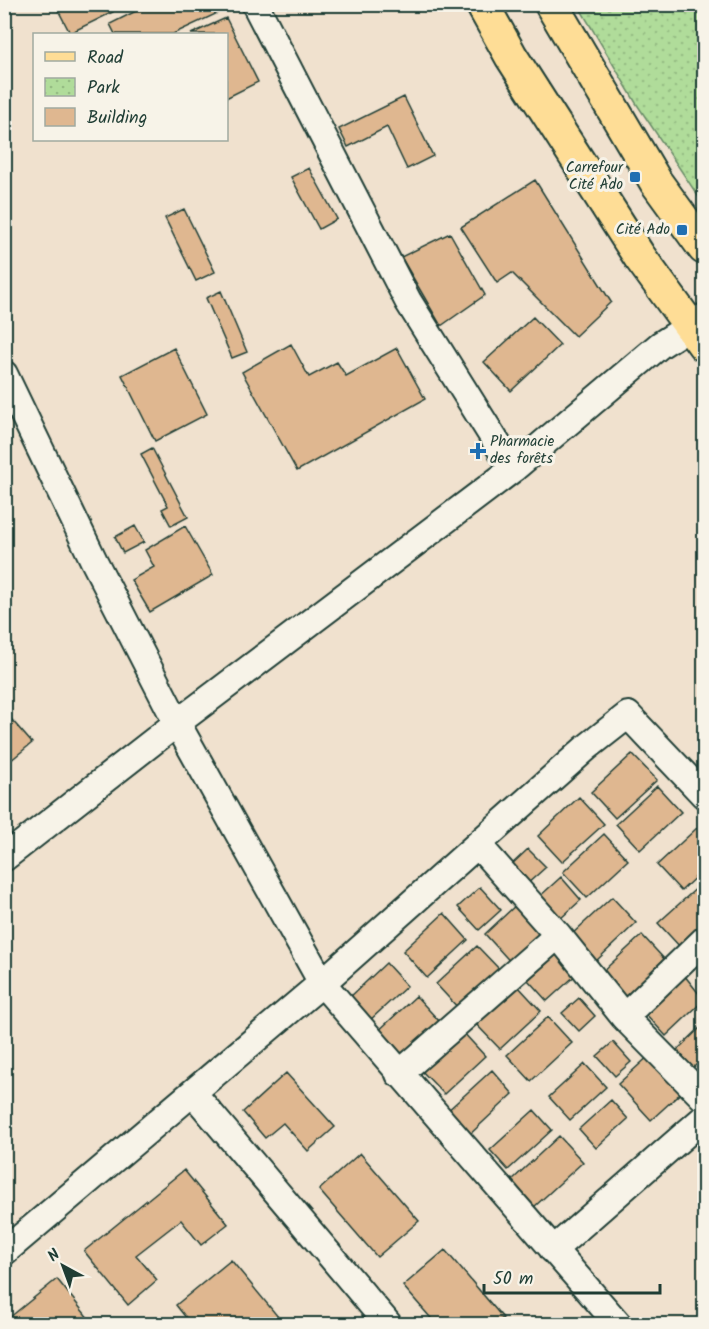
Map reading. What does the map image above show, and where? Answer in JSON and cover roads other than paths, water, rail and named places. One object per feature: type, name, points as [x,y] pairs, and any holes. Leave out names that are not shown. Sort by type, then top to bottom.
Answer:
[{"type":"main road","points":[[482,4],[511,56],[633,246],[699,330]]},
{"type":"main road","points":[[551,4],[656,182],[705,248]]},
{"type":"street","points":[[255,4],[408,300],[513,470]]},
{"type":"street","points":[[4,858],[177,723],[513,470],[660,345],[699,330]]},
{"type":"street","points":[[4,374],[94,561],[177,723],[322,983],[618,1324]]},
{"type":"street","points":[[4,1252],[322,983],[586,748],[628,715],[705,795]]},
{"type":"street","points":[[478,845],[558,935],[624,1017],[705,1098]]},
{"type":"street","points":[[399,1074],[558,935]]},
{"type":"street","points":[[624,1017],[705,940]]},
{"type":"street","points":[[194,1093],[388,1324]]},
{"type":"street","points":[[553,1250],[705,1118]]},
{"type":"place","name":"Carrefour Cité Ado","points":[[635,177]]},
{"type":"place","name":"Cité Ado","points":[[682,230]]},
{"type":"place","name":"Pharmacie des forêts","points":[[478,451]]}]
